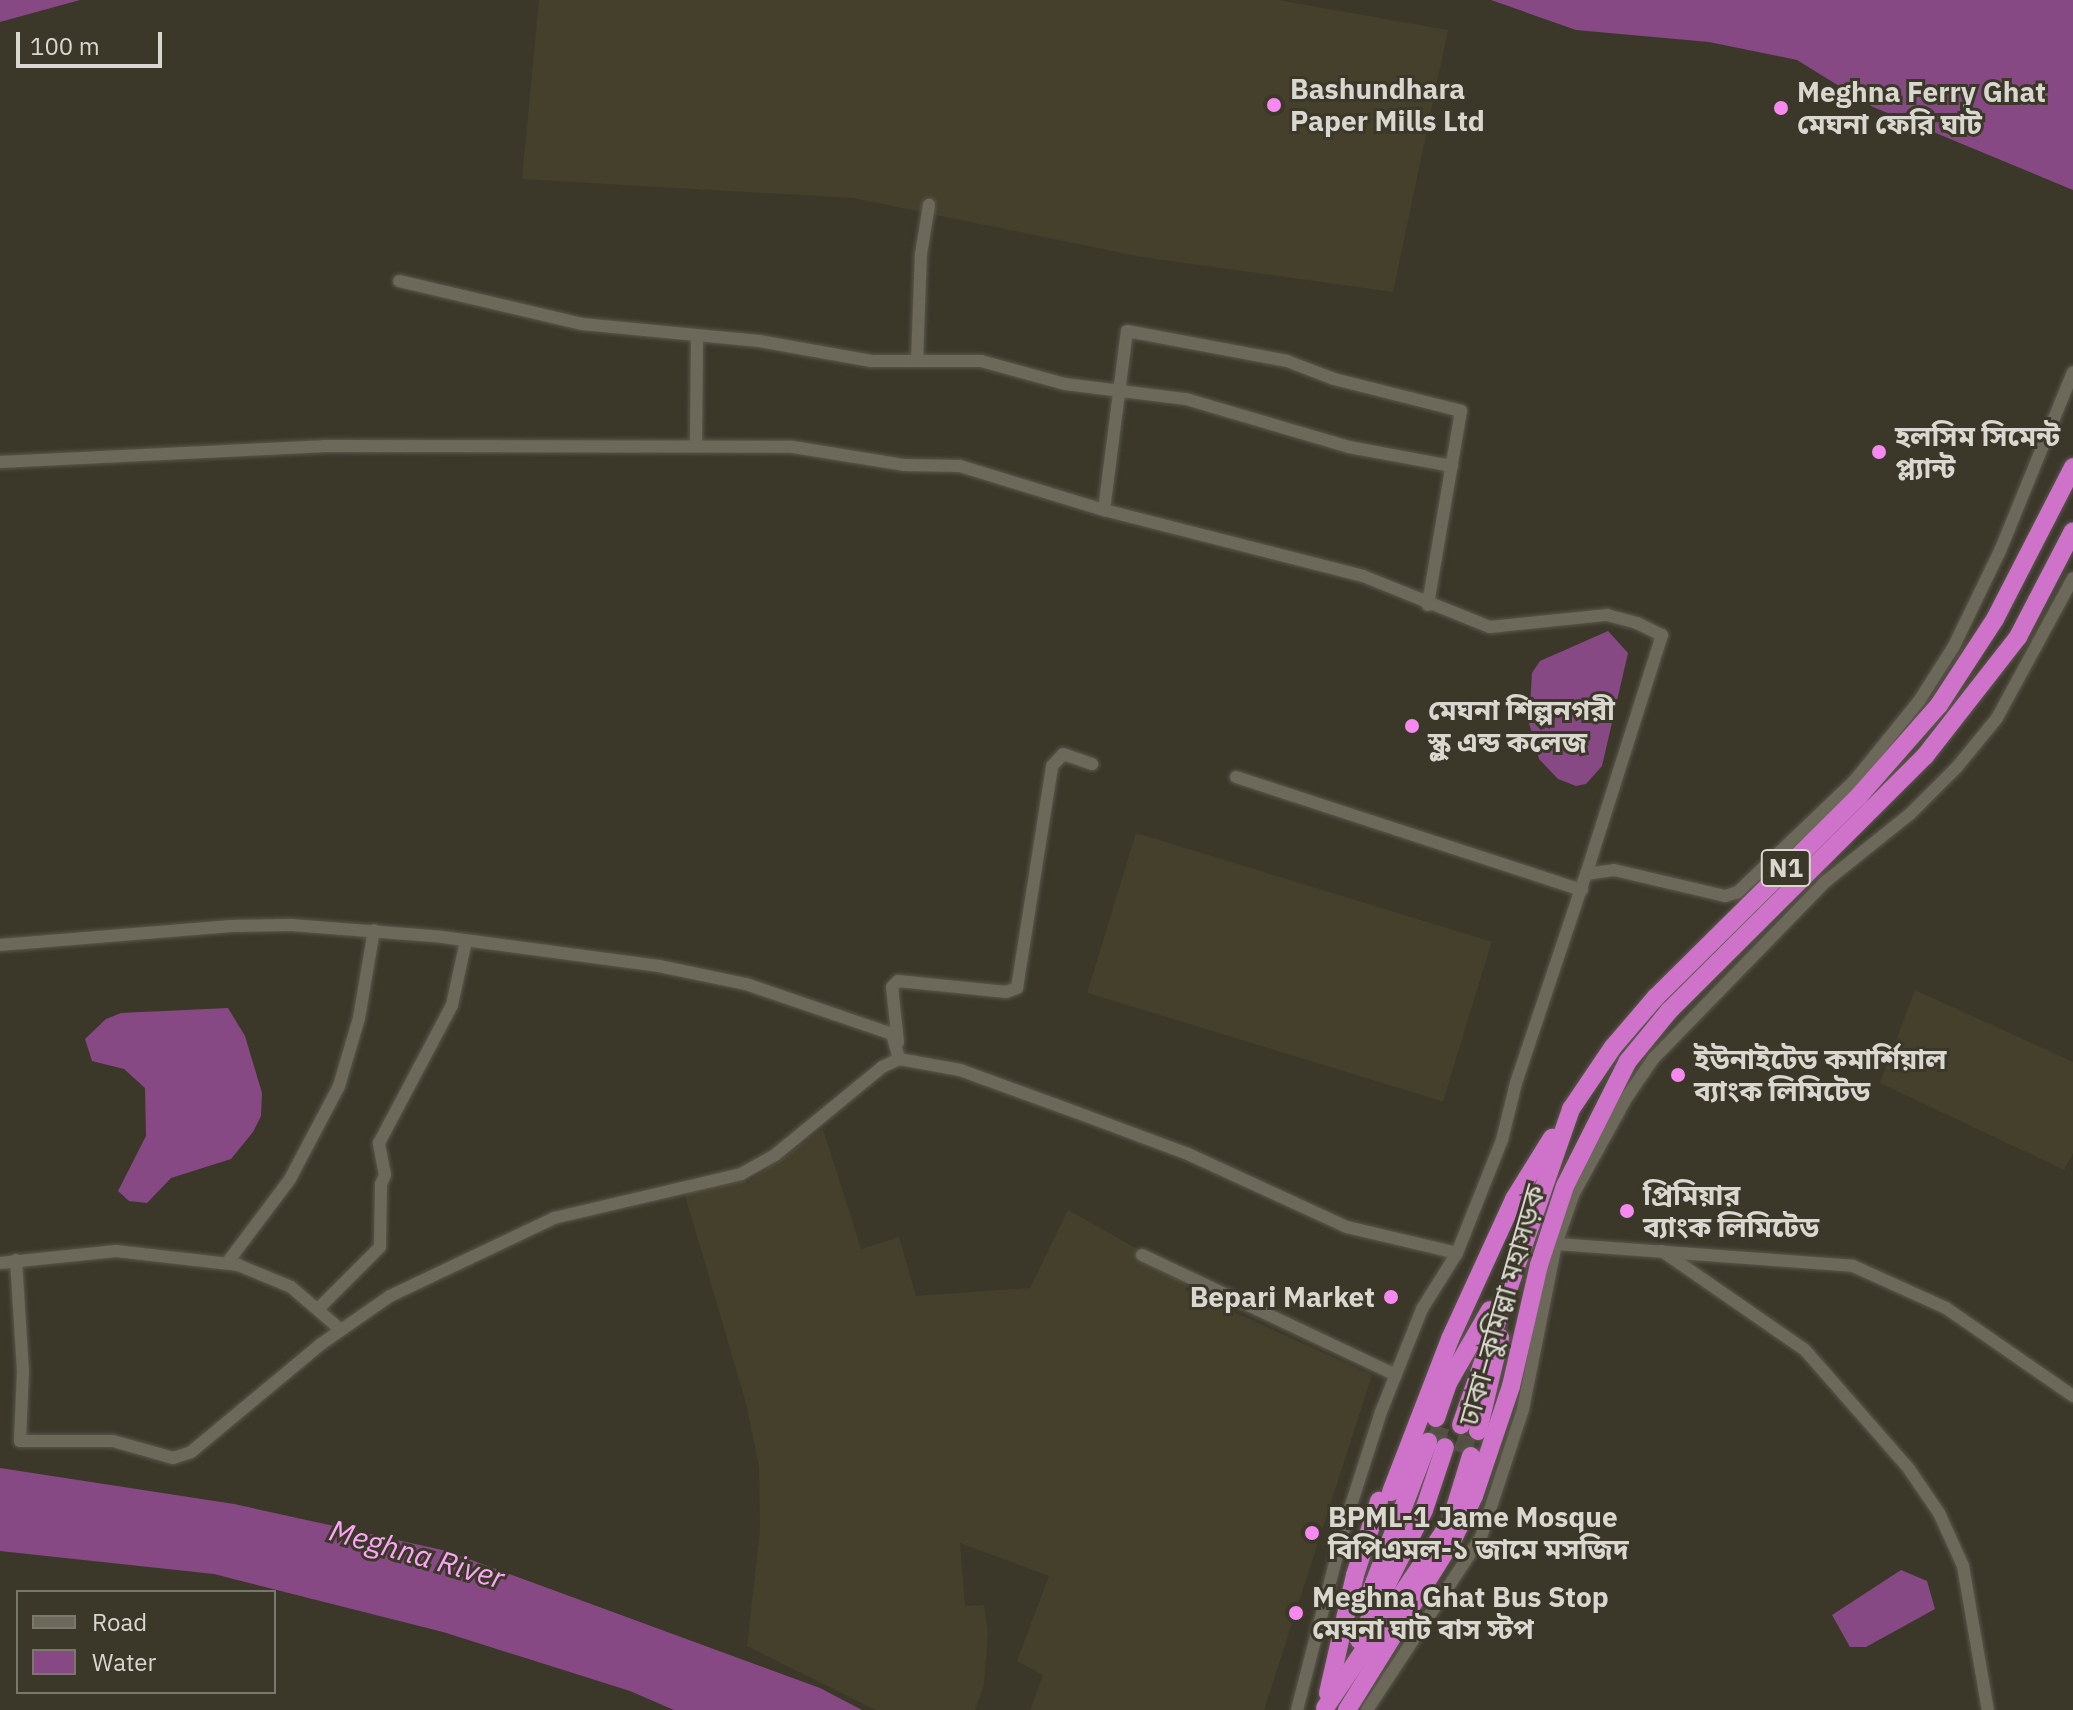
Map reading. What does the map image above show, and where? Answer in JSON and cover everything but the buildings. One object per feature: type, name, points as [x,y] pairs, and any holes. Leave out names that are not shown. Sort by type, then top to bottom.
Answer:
[{"type":"highway","name":"ঢাকা–কুমিল্লা মহাসড়ক","points":[[1324,1709],[1432,1514],[1444,1447],[1450,1339],[1514,1199],[1613,1047],[1656,997],[1859,796],[1939,705],[1995,619],[2073,467]]},
{"type":"highway","name":"ঢাকা–কুমিল্লা মহাসড়ক","points":[[1347,1710],[1453,1539],[1474,1496],[1511,1386],[1539,1265],[1565,1186],[1628,1061],[1669,1011],[1874,811],[1953,722],[2018,637],[2073,531]]},
{"type":"highway","name":"ঢাকা–কুমিল্লা মহাসড়ক","points":[[1512,1273],[1448,1383],[1457,1424],[1512,1273],[1571,1109]]},
{"type":"highway","name":"ঢাকা–কুমিল্লা মহাসড়ক","points":[[1324,1709],[1345,1629],[1390,1498],[1444,1447]]},
{"type":"highway","name":"ঢাকা–কুমিল্লা মহাসড়ক","points":[[1324,1709],[1444,1447]]},
{"type":"street","points":[[917,361],[921,254],[929,205]]},
{"type":"street","points":[[399,281],[582,324],[697,336],[871,361],[981,361],[1065,384],[1186,399],[1349,447],[1452,466]]},
{"type":"street","points":[[1104,510],[1127,331],[1198,341],[1461,411],[1428,605]]},
{"type":"street","points":[[696,446],[697,336]]},
{"type":"street","points":[[1586,874],[1614,870],[1725,896],[1738,892],[1855,780],[1919,701],[1954,646],[2000,551],[2073,372]]},
{"type":"street","points":[[0,462],[323,446],[793,447],[904,465],[960,466],[1104,510],[1363,576],[1428,605],[1490,627],[1607,615],[1662,635],[1582,890],[1516,1083],[1502,1140],[1457,1253],[1422,1309],[1345,1524],[1297,1710]]},
{"type":"street","points":[[1367,1710],[1481,1537],[1523,1409],[1556,1244],[1590,1162],[1653,1059],[1825,882],[1910,814],[1957,767],[1997,718],[2073,578]]},
{"type":"street","points":[[899,1059],[892,987],[898,981],[1006,992],[1017,988],[1052,766],[1063,754],[1092,764]]},
{"type":"street","points":[[1236,777],[1582,890]]},
{"type":"street","points":[[0,945],[231,926],[374,930],[659,966],[746,984],[883,1031],[898,1042]]},
{"type":"street","points":[[227,1263],[290,1179],[339,1086],[359,1018],[374,930]]},
{"type":"street","points":[[318,1309],[380,1247],[381,1184],[385,1175],[379,1143],[452,1005],[466,941]]},
{"type":"street","points":[[16,1260],[23,1371],[17,1437],[23,1443],[113,1441],[180,1457],[341,1330],[390,1296],[554,1218],[695,1188],[749,1170],[899,1059],[960,1070],[1106,1123],[1347,1227],[1457,1253]]},
{"type":"street","points":[[1556,1244],[1853,1266],[1946,1308],[2073,1396]]},
{"type":"street","points":[[0,1263],[116,1251],[227,1263],[268,1274],[318,1309],[341,1330]]},
{"type":"street","points":[[1662,1251],[1805,1350],[1909,1469],[1939,1513],[1963,1566],[1988,1710]]},
{"type":"street","points":[[1142,1255],[1396,1375]]},
{"type":"shaded area","points":[[539,0],[1278,0],[1448,30],[1393,292],[1142,257],[853,198],[522,179]]},
{"type":"shaded area","points":[[1136,833],[1492,942],[1443,1101],[1087,993]]},
{"type":"shaded area","points":[[1915,990],[2073,1062],[2073,1153],[2064,1170],[1880,1083]]},
{"type":"shaded area","points":[[823,1129],[861,1249],[899,1237],[916,1296],[1030,1288],[1068,1210],[1187,1277],[1186,1290],[1372,1375],[1264,1710],[1030,1710],[1043,1675],[1017,1661],[1049,1576],[960,1543],[965,1606],[984,1605],[988,1632],[984,1685],[975,1710],[876,1710],[747,1646],[760,1531],[759,1467],[746,1403],[685,1195],[741,1166],[747,1183]]},
{"type":"water","points":[[0,0],[80,0],[0,22]]},
{"type":"water","points":[[1491,0],[2073,0],[2073,190],[1873,107],[1797,60],[1709,42],[1576,30]]},
{"type":"water","points":[[1608,631],[1628,653],[1602,766],[1586,784],[1576,786],[1558,779],[1539,759],[1529,723],[1532,673],[1540,661]]},
{"type":"water","points":[[228,1008],[245,1036],[262,1093],[261,1116],[253,1132],[231,1159],[171,1178],[147,1203],[129,1201],[118,1191],[146,1136],[145,1088],[124,1069],[92,1061],[85,1039],[106,1019],[121,1013]]},
{"type":"water","name":"Meghna River","points":[[0,1468],[234,1504],[447,1551],[820,1688],[862,1710],[674,1710],[630,1691],[443,1632],[214,1574],[0,1551]]},
{"type":"water","points":[[1901,1570],[1927,1581],[1935,1609],[1866,1647],[1850,1647],[1832,1615]]},
{"type":"tunnel","points":[[1435,1444],[1443,1420]]},
{"type":"tunnel","points":[[1462,1453],[1470,1428]]},
{"type":"place","name":"Bashundhara Paper Mills Ltd","points":[[1274,105]]},
{"type":"place","name":"Meghna Ferry Ghat মেঘনা ফেরি ঘাট","points":[[1781,108]]},
{"type":"place","name":"হলসিম সিমেন্ট প্ল্যান্ট","points":[[1879,452]]},
{"type":"place","name":"মেঘনা শিল্পনগরী স্কুল এন্ড কলেজ","points":[[1412,726]]},
{"type":"place","name":"ইউনাইটেড কমার্শিয়াল ব্যাংক লিমিটেড","points":[[1678,1075]]},
{"type":"place","name":"প্রিমিয়ার ব্যাংক লিমিটেড","points":[[1627,1211]]},
{"type":"place","name":"Bepari Market","points":[[1391,1297]]},
{"type":"place","name":"BPML-1 Jame Mosque বিপিএমল-১ জামে মসজিদ","points":[[1312,1533]]},
{"type":"place","name":"Meghna Ghat Bus Stop মেঘনা ঘাট বাস স্টপ","points":[[1296,1613]]}]
